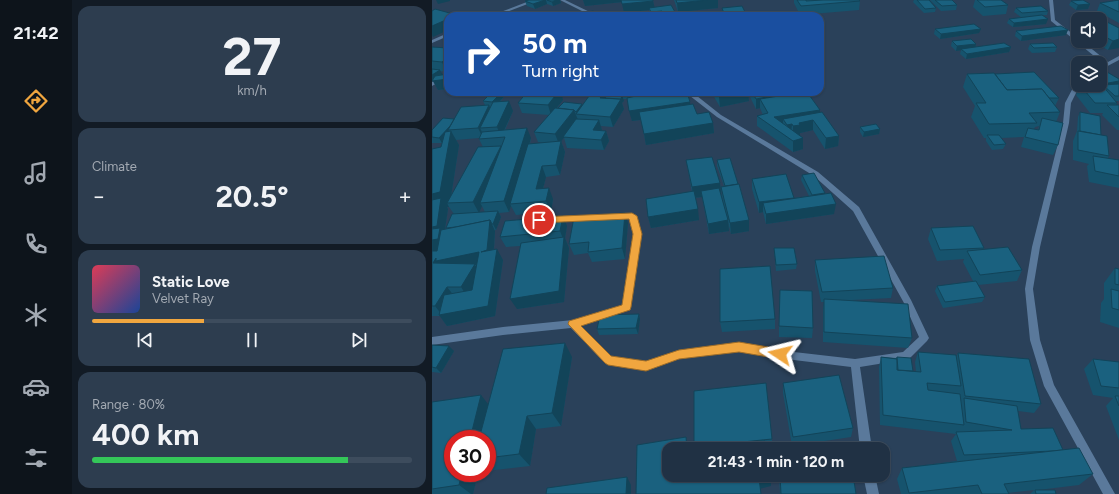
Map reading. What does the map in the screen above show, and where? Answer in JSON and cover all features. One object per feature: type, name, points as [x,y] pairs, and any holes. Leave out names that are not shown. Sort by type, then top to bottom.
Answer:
[{"type":"street","points":[[503,12],[536,0]]},
{"type":"street","points":[[562,0],[587,12]]},
{"type":"street","points":[[1051,0],[1053,20],[1071,34]]},
{"type":"street","points":[[432,42],[444,36]]},
{"type":"street","points":[[1088,48],[1098,56]]},
{"type":"street","points":[[1107,63],[1119,58]]},
{"type":"street","points":[[432,84],[444,77]]},
{"type":"street","points":[[1074,92],[1068,102],[1066,123],[1036,247],[1029,289],[1035,340],[1049,386],[1109,494]]},
{"type":"street","points":[[573,324],[608,360],[646,366],[679,355],[739,347],[794,356],[855,363],[906,356],[924,338],[908,302],[856,209],[816,174],[719,116],[693,96]]},
{"type":"street","points":[[432,341],[503,331],[573,324],[626,307],[637,234],[632,216],[609,217]]},
{"type":"street","points":[[547,220],[594,218]]},
{"type":"street","points":[[855,363],[865,442]]},
{"type":"street","points":[[871,482],[873,494]]},
{"type":"building","points":[[545,0],[533,4],[525,1]]},
{"type":"building","points":[[621,0],[653,0],[653,1],[622,4]]},
{"type":"building","points":[[676,0],[708,0],[677,3]]},
{"type":"building","points":[[797,0],[859,0],[860,1],[801,6]]},
{"type":"building","points":[[917,0],[929,0],[936,8],[925,9]]},
{"type":"building","points":[[935,0],[952,0],[957,5],[942,6]]},
{"type":"building","points":[[977,0],[1001,0],[1008,5],[985,7]]},
{"type":"building","points":[[1083,0],[1090,4],[1078,5],[1071,1]]},
{"type":"building","points":[[1119,0],[1119,12],[1100,3]]},
{"type":"building","points":[[671,5],[675,12],[651,12],[649,8]]},
{"type":"building","points":[[742,6],[745,12],[724,12],[722,8]]},
{"type":"building","points":[[1041,6],[1048,11],[1022,13],[1016,8]]},
{"type":"building","points":[[435,9],[446,12],[444,12],[444,21],[432,26],[432,11]]},
{"type":"building","points":[[1042,15],[1048,19],[1014,23],[1009,19]]},
{"type":"building","points":[[1107,22],[1119,28],[1119,39],[1113,41],[1107,38]]},
{"type":"building","points":[[974,24],[981,29],[941,34],[935,29]]},
{"type":"building","points":[[1061,26],[1068,30],[1022,36],[1016,31]]},
{"type":"building","points":[[971,39],[976,44],[957,46],[952,41]]},
{"type":"building","points":[[1004,43],[1011,47],[967,54],[961,49]]},
{"type":"building","points":[[1053,43],[1057,47],[1034,48],[1030,44]]},
{"type":"building","points":[[432,47],[444,48],[444,60],[442,62],[432,61]]},
{"type":"building","points":[[432,69],[440,70],[432,75]]},
{"type":"building","points":[[1034,72],[1059,98],[1049,98],[1042,89],[1007,90],[995,74]]},
{"type":"building","points":[[1107,72],[1119,79],[1119,81],[1107,83]]},
{"type":"building","points":[[994,73],[1007,90],[1042,89],[1060,112],[1029,113],[1037,123],[989,124],[976,103],[986,103],[967,74]]},
{"type":"building","points":[[444,75],[444,80],[432,81],[435,76]]},
{"type":"building","points":[[1119,84],[1119,96],[1115,96],[1107,89],[1107,85]]},
{"type":"building","points":[[1107,91],[1117,103],[1095,103],[1086,92]]},
{"type":"building","points":[[488,96],[498,96],[492,102],[483,101]]},
{"type":"building","points":[[524,96],[555,96],[548,105],[518,103]]},
{"type":"building","points":[[589,96],[621,99],[610,117],[576,114]]},
{"type":"building","points":[[606,96],[622,96],[621,99],[605,98]]},
{"type":"building","points":[[636,96],[688,96],[690,102],[629,111],[627,98]]},
{"type":"building","points":[[754,96],[772,96],[756,99]]},
{"type":"building","points":[[779,96],[810,96],[820,110],[774,117],[803,138],[793,141],[757,116],[768,113],[760,99]]},
{"type":"building","points":[[509,101],[497,127],[480,128],[493,102]]},
{"type":"building","points":[[564,102],[582,104],[576,112],[574,110],[558,108]]},
{"type":"building","points":[[693,104],[697,114],[709,112],[713,123],[644,134],[639,112]]},
{"type":"building","points":[[489,105],[478,128],[448,130],[461,107]]},
{"type":"building","points":[[1107,105],[1119,105],[1119,117]]},
{"type":"building","points":[[555,108],[574,110],[555,134],[534,132]]},
{"type":"building","points":[[822,112],[839,136],[826,138],[813,120],[793,126],[792,124],[787,125],[783,119]]},
{"type":"building","points":[[1080,112],[1100,116],[1101,135],[1080,131]]},
{"type":"building","points":[[443,118],[454,119],[439,138],[432,137],[432,130]]},
{"type":"building","points":[[1042,118],[1063,123],[1058,145],[1025,137],[1028,128],[1039,130]]},
{"type":"building","points":[[576,119],[599,120],[593,130],[606,131],[601,140],[563,137]]},
{"type":"building","points":[[876,124],[880,129],[864,132],[860,127]]},
{"type":"building","points":[[527,128],[504,201],[480,203],[505,137],[479,139],[482,132]]},
{"type":"building","points":[[451,131],[440,192],[432,194],[432,149],[441,147],[445,132]]},
{"type":"building","points":[[1078,131],[1107,136],[1109,156],[1078,150]]},
{"type":"building","points":[[987,135],[999,135],[1006,144],[994,145]]},
{"type":"building","points":[[561,141],[556,165],[542,166],[536,189],[549,188],[546,201],[510,204],[528,144]]},
{"type":"building","points":[[501,146],[473,202],[447,203],[478,147]]},
{"type":"building","points":[[1093,156],[1119,160],[1119,176],[1095,171]]},
{"type":"building","points":[[712,157],[720,183],[692,187],[686,160]]},
{"type":"building","points":[[730,158],[738,184],[725,186],[717,160]]},
{"type":"building","points":[[814,173],[825,193],[812,195],[802,175]]},
{"type":"building","points":[[786,174],[794,198],[759,202],[752,179]]},
{"type":"building","points":[[739,184],[749,220],[730,223],[721,187]]},
{"type":"building","points":[[719,188],[728,220],[708,224],[701,191]]},
{"type":"building","points":[[694,191],[698,209],[648,217],[646,199]]},
{"type":"building","points":[[831,193],[836,204],[766,214],[763,203]]},
{"type":"building","points":[[441,198],[437,226],[432,227],[432,200]]},
{"type":"building","points":[[498,211],[493,224],[490,220],[446,228],[452,214]]},
{"type":"building","points":[[625,213],[622,248],[588,252],[589,242],[569,244],[574,217]]},
{"type":"building","points":[[563,216],[560,231],[500,237],[505,221]]},
{"type":"building","points":[[490,220],[487,250],[481,252],[497,249],[488,306],[439,315],[444,295],[472,290],[479,252],[436,261],[436,258],[433,263],[475,264],[461,287],[447,287],[435,306],[432,306],[432,251],[437,251],[441,230]]},
{"type":"building","points":[[973,226],[984,248],[940,250],[931,228]]},
{"type":"building","points":[[440,228],[438,239],[432,240],[432,229]]},
{"type":"building","points":[[564,237],[559,291],[510,299],[521,243]]},
{"type":"building","points":[[1008,247],[1022,270],[980,275],[967,251]]},
{"type":"building","points":[[774,248],[794,248],[797,264],[776,265]]},
{"type":"building","points":[[884,256],[893,288],[822,292],[815,260]]},
{"type":"building","points":[[770,266],[775,319],[720,322],[720,269]]},
{"type":"building","points":[[1115,268],[1119,269],[1119,285],[1115,284]]},
{"type":"building","points":[[976,281],[985,297],[945,302],[937,286]]},
{"type":"building","points":[[1111,289],[1119,291],[1119,310],[1112,308]]},
{"type":"building","points":[[780,290],[812,291],[813,328],[779,326]]},
{"type":"building","points":[[824,299],[908,304],[912,338],[824,332]]},
{"type":"building","points":[[639,314],[636,328],[597,329],[600,315]]},
{"type":"building","points":[[565,343],[552,413],[527,416],[519,454],[496,457],[496,430],[481,430],[503,349]]},
{"type":"building","points":[[432,345],[449,346],[436,368],[432,367]]},
{"type":"building","points":[[918,352],[956,355],[961,386],[927,383],[928,390],[960,394],[964,425],[883,415],[881,357],[897,359],[897,370],[921,372]]},
{"type":"building","points":[[958,353],[1029,359],[1041,404],[965,396]]},
{"type":"building","points":[[897,357],[911,358],[913,371],[898,370]]},
{"type":"building","points":[[1093,359],[1119,362],[1119,388],[1101,386]]},
{"type":"building","points":[[839,375],[853,428],[793,437],[783,383]]},
{"type":"building","points":[[766,383],[772,439],[743,442],[694,442],[694,391]]},
{"type":"building","points":[[481,395],[472,430],[444,430],[444,482],[460,482],[459,485],[432,489],[432,402]]},
{"type":"building","points":[[1115,396],[1119,396],[1119,406]]},
{"type":"building","points":[[964,398],[1017,406],[1021,429],[1053,428],[1063,450],[964,455],[956,432],[1012,430],[966,422]]},
{"type":"building","points":[[686,437],[686,442],[662,442],[662,482],[760,482],[761,494],[636,494],[637,445]]},
{"type":"building","points":[[1079,448],[1093,474],[1004,484],[1009,494],[982,494],[978,485],[909,493],[902,468]]},
{"type":"building","points":[[627,477],[626,494],[546,494],[547,488]]},
{"type":"building","points":[[780,482],[854,482],[856,494],[781,494]]},
{"type":"building","points":[[1035,490],[1055,490],[1056,494],[1036,494]]},
{"type":"route","points":[[539,220],[632,216],[637,234],[634,266],[626,307],[573,324],[608,360],[646,366],[679,355],[739,347],[780,354]]}]
